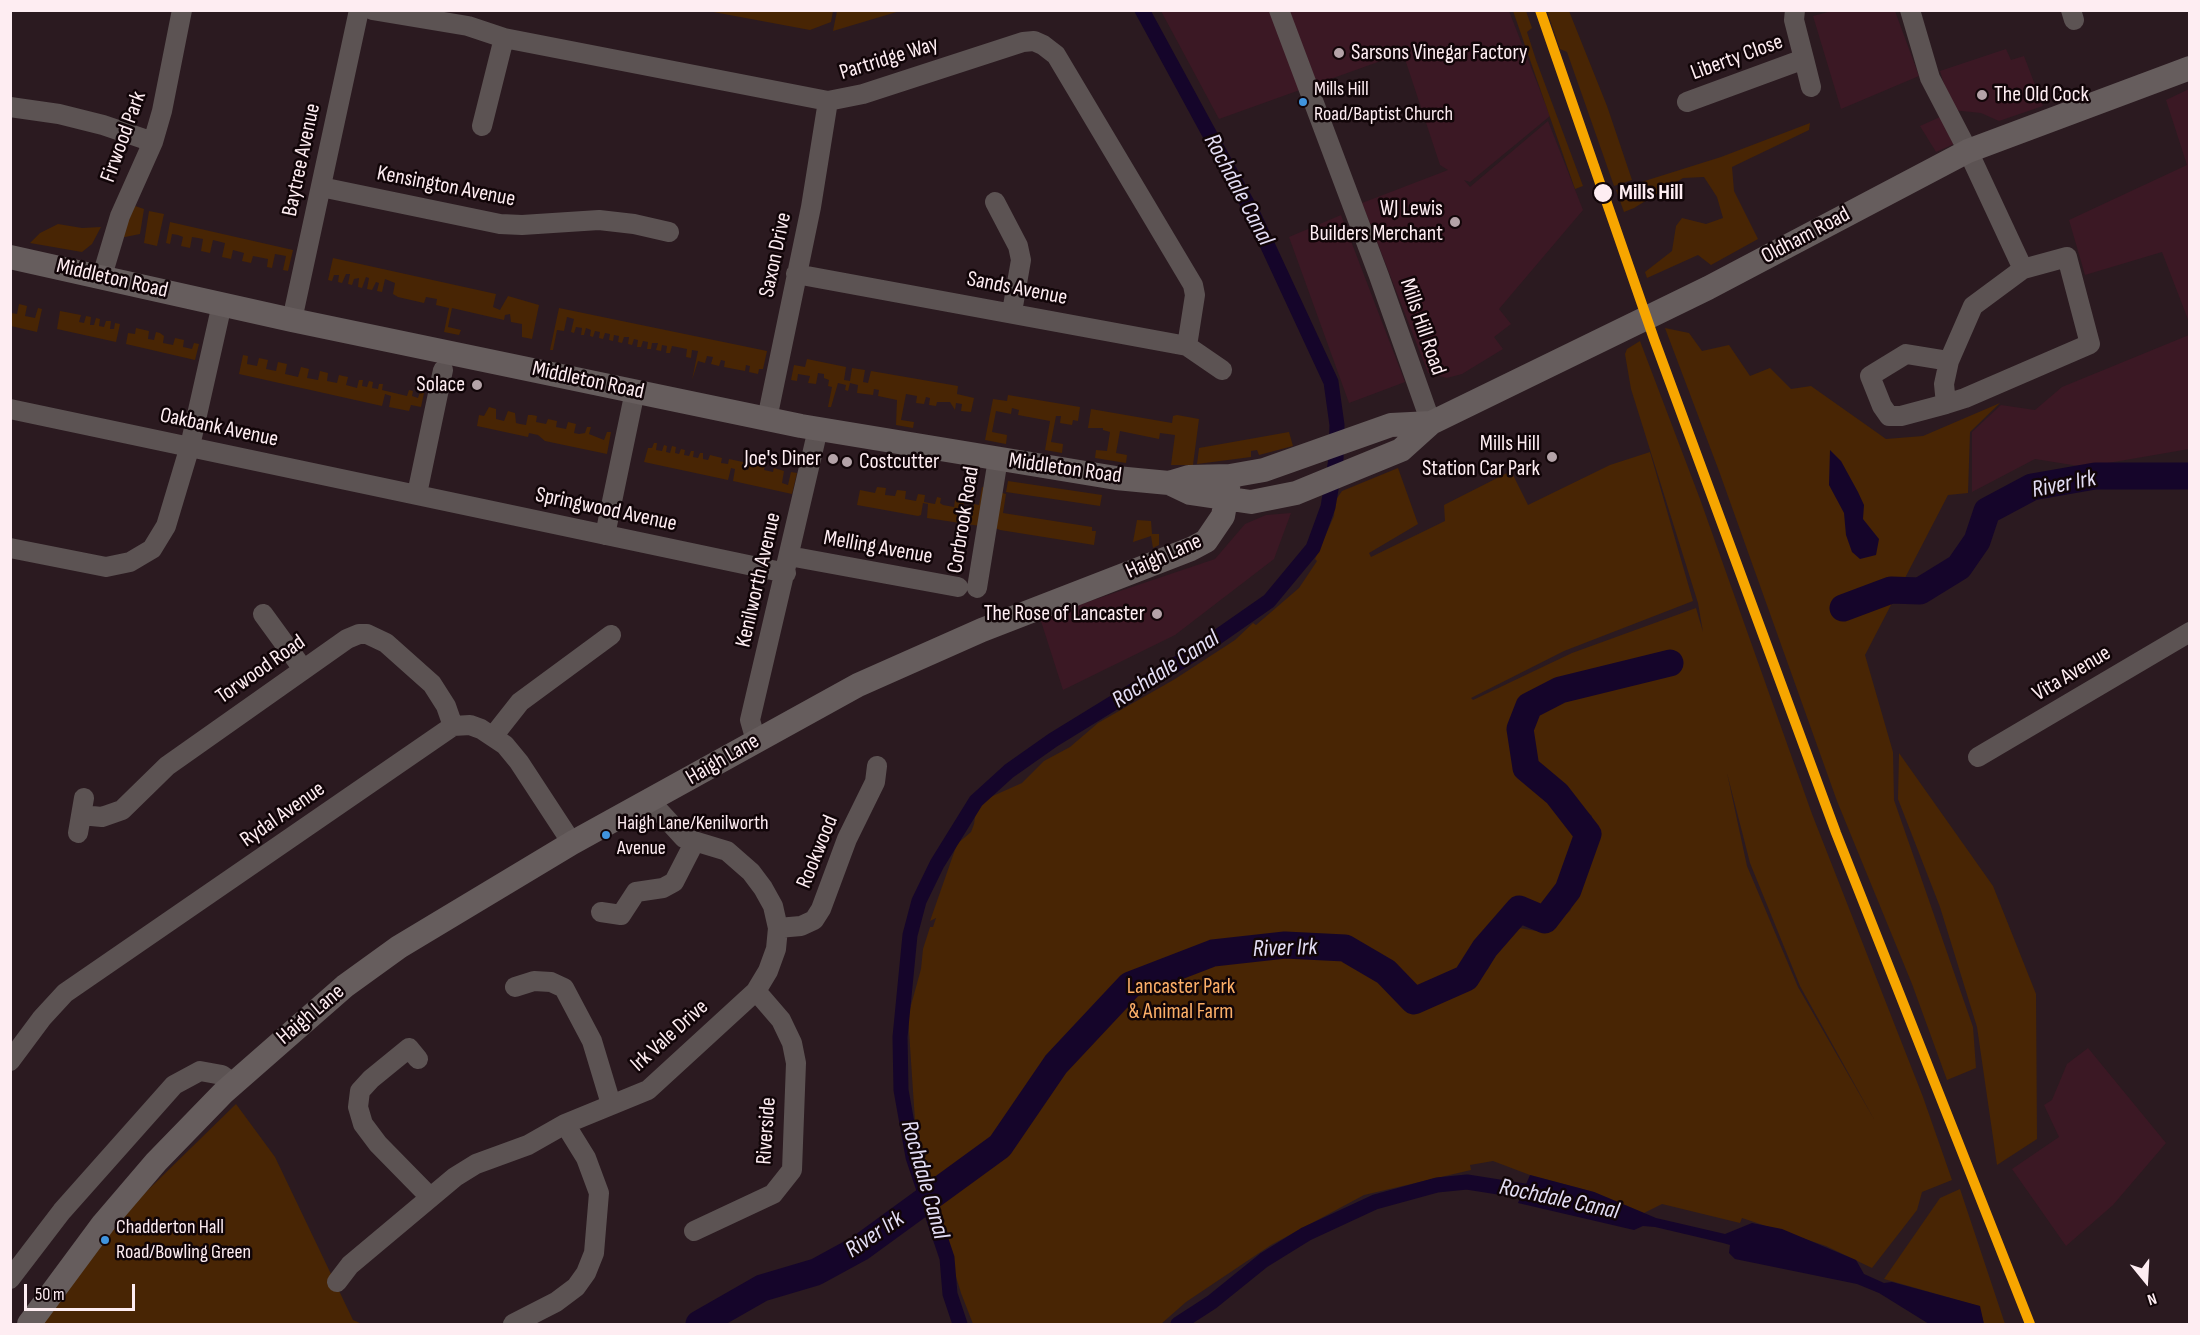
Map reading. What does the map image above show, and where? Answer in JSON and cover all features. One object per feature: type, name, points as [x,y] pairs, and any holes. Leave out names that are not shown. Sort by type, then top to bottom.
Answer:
[{"type":"main road","name":"Oldham Road","points":[[1431,423],[1708,288],[1968,151],[2190,68]]},
{"type":"main road","name":"Middleton Road","points":[[10,257],[292,320],[767,419],[998,459],[1169,483],[1190,493],[1226,500],[1251,502],[1296,493],[1401,450],[1431,423]]},
{"type":"main road","name":"Middleton Road","points":[[1169,483],[1189,477],[1230,476],[1264,470],[1391,425],[1431,423]]},
{"type":"main road","name":"Haigh Lane","points":[[29,1324],[103,1224],[156,1162],[228,1087],[328,1000],[390,954],[572,843],[907,661],[1191,549],[1206,541],[1216,530],[1223,516],[1230,476]]},
{"type":"street","name":"Firwood Park","points":[[102,276],[120,216],[153,142],[162,111],[182,10]]},
{"type":"street","name":"Baytree Avenue","points":[[292,320],[359,10]]},
{"type":"street","name":"Partridge Way","points":[[372,10],[468,26],[504,38],[828,101],[863,94],[1023,42],[1034,41],[1056,55],[1193,285],[1196,295],[1187,346]]},
{"type":"street","name":"Mills Hill Road","points":[[1279,10],[1431,423]]},
{"type":"street","name":"Liberty Close","points":[[1795,10],[1794,20],[1811,87]]},
{"type":"street","points":[[1910,10],[1930,78],[1968,151],[2023,270]]},
{"type":"street","points":[[482,126],[504,38]]},
{"type":"street","name":"Liberty Close","points":[[1687,102],[1804,60]]},
{"type":"street","name":"Saxon Drive","points":[[767,419],[810,207],[828,101]]},
{"type":"street","points":[[10,107],[70,117],[153,142]]},
{"type":"street","name":"Kensington Avenue","points":[[321,187],[500,224],[522,225],[599,220],[634,224],[669,232]]},
{"type":"street","points":[[995,202],[1018,246],[1021,260],[1012,312]]},
{"type":"street","points":[[1946,404],[1944,384],[1949,361],[1973,306],[2023,270],[2067,257],[2090,344],[1965,398],[1946,404],[1901,416],[1889,416],[1882,406],[1870,376],[1906,354],[1949,361]]},
{"type":"street","name":"Sands Avenue","points":[[796,274],[1187,346],[1222,370]]},
{"type":"street","points":[[11,552],[106,567],[130,562],[152,549],[166,526],[190,446],[222,304]]},
{"type":"street","points":[[417,494],[443,370]]},
{"type":"street","points":[[605,535],[635,392]]},
{"type":"street","name":"Oakbank Avenue","points":[[10,409],[417,494]]},
{"type":"street","name":"Kenilworth Avenue","points":[[756,741],[750,720],[818,429]]},
{"type":"street","name":"Corbrook Road","points":[[967,587],[998,459]]},
{"type":"street","name":"Springwood Avenue","points":[[417,494],[605,535],[787,565]]},
{"type":"street","name":"Melling Avenue","points":[[787,565],[967,587]]},
{"type":"street","points":[[262,614],[303,669]]},
{"type":"street","name":"Vita Avenue","points":[[1978,757],[2190,632]]},
{"type":"street","name":"Torwood Road","points":[[81,815],[102,817],[122,810],[149,781],[167,766],[303,669],[347,639],[359,634],[376,637],[386,643],[432,684],[446,706],[453,726]]},
{"type":"street","points":[[494,735],[520,702],[611,635]]},
{"type":"street","points":[[453,726],[470,725],[494,735],[519,762],[572,843]]},
{"type":"street","name":"Rydal Avenue","points":[[10,1061],[42,1018],[65,993],[453,726]]},
{"type":"street","name":"Rookwood","points":[[778,928],[801,926],[814,920],[821,909],[847,839],[875,782],[877,766]]},
{"type":"street","name":"Irk Vale Drive","points":[[337,1282],[350,1265],[454,1177],[476,1164],[528,1145],[565,1124],[648,1090],[756,991],[768,971],[776,949],[778,928],[773,906],[751,872],[727,851],[694,843],[674,830],[650,801]]},
{"type":"street","points":[[601,912],[621,915],[636,892],[663,888],[675,882],[694,843]]},
{"type":"street","points":[[515,987],[534,981],[551,982],[564,988],[592,1041],[611,1104]]},
{"type":"street","name":"Riverside","points":[[694,1231],[773,1194],[792,1170],[795,1062],[792,1043],[781,1020],[756,991]]},
{"type":"street","points":[[418,1059],[409,1048],[360,1091],[358,1107],[363,1124],[378,1144],[430,1197]]},
{"type":"street","points":[[10,1279],[62,1211],[174,1085],[200,1071],[222,1075],[228,1087]]},
{"type":"street","points":[[513,1324],[556,1302],[576,1287],[586,1273],[594,1253],[599,1193],[586,1158],[565,1124]]},
{"type":"shaded area","points":[[1161,11],[1509,11],[1550,116],[1470,182],[1464,180],[1470,187],[1548,121],[1583,210],[1499,309],[1511,324],[1494,337],[1503,349],[1462,374],[1447,378],[1428,373],[1362,203],[1448,170],[1440,165],[1403,53],[1219,119]]},
{"type":"shaded area","points":[[1832,11],[1895,11],[1919,76],[1841,109],[1813,16]]},
{"type":"shaded area","points":[[2006,49],[2011,60],[2024,56],[2043,106],[1999,121],[1981,113],[1952,110],[1940,71]]},
{"type":"shaded area","points":[[2189,89],[2189,322],[2162,252],[2085,275],[2069,220],[2187,165],[2166,100]]},
{"type":"shaded area","points":[[1940,117],[1954,144],[1936,152],[1920,126]]},
{"type":"shaded area","points":[[1341,215],[1405,382],[1349,403],[1289,237]]},
{"type":"shaded area","points":[[2189,335],[2189,449],[2085,467],[2035,459],[1972,492],[1972,432],[2001,405],[2035,410],[2062,387]]},
{"type":"shaded area","points":[[1291,513],[1274,559],[1175,635],[1063,690],[1040,618],[1215,559],[1245,524],[1266,515]]},
{"type":"shaded area","points":[[2088,1048],[2166,1143],[2113,1205],[2066,1246],[2012,1169],[2059,1137],[2044,1105],[2052,1100],[2067,1064]]},
{"type":"green space","points":[[833,10],[831,22],[810,30],[708,11]]},
{"type":"green space","points":[[837,10],[900,11],[833,31]]},
{"type":"green space","points":[[1513,11],[1526,11],[1532,28],[1527,32],[1536,60],[1583,186],[1575,189]]},
{"type":"green space","points":[[1547,11],[1569,11],[1607,106],[1632,180],[1614,186],[1567,52],[1560,49]]},
{"type":"green space","points":[[1810,123],[1809,130],[1732,167],[1734,191],[1758,239],[1711,265],[1698,255],[1647,278],[1645,272],[1672,251],[1676,226],[1682,218],[1706,224],[1723,218],[1717,197],[1704,177],[1683,178],[1624,212],[1616,190],[1721,157]]},
{"type":"green space","points":[[135,206],[144,209],[140,234],[120,238]]},
{"type":"green space","points":[[149,211],[164,214],[157,246],[144,243]]},
{"type":"green space","points":[[170,222],[293,250],[288,271],[283,270],[286,256],[275,254],[272,268],[267,267],[268,259],[253,256],[251,263],[242,261],[244,253],[233,250],[231,259],[222,257],[225,243],[213,240],[210,253],[201,251],[203,239],[192,237],[190,248],[181,246],[183,237],[172,234],[170,244],[166,243]]},
{"type":"green space","points":[[58,224],[82,228],[101,227],[92,244],[82,252],[30,243],[40,233]]},
{"type":"green space","points":[[333,258],[496,294],[493,307],[500,310],[508,296],[539,305],[532,339],[522,337],[522,324],[511,322],[510,314],[505,315],[504,320],[452,308],[448,327],[461,330],[459,335],[444,332],[449,308],[436,305],[437,299],[426,297],[424,303],[398,297],[393,294],[395,283],[385,279],[382,292],[377,291],[379,283],[376,282],[372,290],[367,289],[369,278],[366,277],[362,288],[358,287],[359,278],[354,279],[352,285],[348,284],[350,274],[346,274],[342,283],[338,282],[339,275],[334,275],[332,281],[328,280]]},
{"type":"green space","points":[[19,304],[27,306],[25,316],[35,318],[38,308],[42,309],[37,332],[11,326],[11,313],[17,314]]},
{"type":"green space","points":[[559,308],[767,351],[763,369],[759,369],[758,374],[749,372],[750,366],[746,365],[745,371],[724,367],[725,361],[721,360],[719,366],[711,364],[713,357],[707,356],[705,363],[698,361],[692,380],[698,351],[692,350],[691,358],[686,357],[687,349],[672,346],[670,353],[666,353],[667,346],[662,345],[661,351],[656,350],[658,343],[652,343],[651,349],[647,349],[648,342],[643,341],[641,347],[637,347],[638,340],[634,339],[632,345],[628,344],[629,337],[624,337],[622,343],[618,342],[619,336],[614,335],[613,341],[609,340],[610,334],[605,333],[603,339],[599,338],[600,332],[595,331],[593,337],[590,336],[591,330],[586,328],[584,335],[581,335],[582,328],[576,327],[574,333],[571,332],[574,319],[567,317],[564,331],[557,330],[553,350],[550,350]]},
{"type":"green space","points":[[60,311],[81,315],[79,322],[84,323],[86,316],[91,317],[90,325],[94,325],[96,318],[100,319],[99,326],[104,327],[106,321],[111,321],[110,329],[114,329],[115,323],[120,324],[116,342],[57,329]]},
{"type":"green space","points":[[136,328],[149,331],[148,339],[154,340],[156,332],[160,333],[164,336],[163,343],[173,345],[175,338],[184,340],[183,347],[192,349],[194,343],[199,344],[195,360],[126,344],[128,333],[135,334]]},
{"type":"green space","points":[[1665,328],[1689,333],[1702,351],[1729,345],[1750,376],[1770,368],[1791,389],[1811,386],[1886,439],[1923,436],[2000,403],[1970,432],[1968,493],[1948,495],[1865,655],[1893,752],[1894,800],[1973,1027],[1976,1068],[1947,1080],[1912,984],[1837,801],[1719,471]]},
{"type":"green space","name":"Lancaster Park & Animal Farm","points":[[1640,341],[1700,499],[1812,814],[1923,1097],[1952,1180],[1922,1192],[1917,1210],[1872,1268],[1826,1246],[1742,1218],[1740,1223],[1662,1204],[1644,1213],[1594,1192],[1530,1175],[1493,1161],[1470,1165],[1471,1170],[1364,1195],[1271,1245],[1186,1302],[1161,1324],[973,1324],[961,1293],[921,1164],[915,1121],[908,1016],[921,969],[923,949],[930,927],[933,927],[936,918],[930,921],[957,844],[971,832],[977,803],[1022,783],[1044,761],[1070,747],[1098,723],[1175,679],[1235,640],[1253,623],[1256,625],[1299,588],[1317,561],[1315,559],[1334,516],[1335,501],[1342,491],[1398,468],[1418,524],[1369,553],[1371,557],[1445,521],[1444,505],[1511,471],[1528,505],[1610,465],[1650,452],[1693,601],[1564,651],[1471,698],[1473,700],[1572,653],[1696,608],[1703,632],[1698,603],[1631,389],[1625,354],[1627,349]],"holes":[[[1727,773],[1750,863],[1800,986],[1875,1121],[1798,987],[1747,866]],[[1579,805],[1592,816],[1586,871],[1570,911],[1543,932],[1519,928],[1504,937],[1488,969],[1439,1004],[1437,986],[1461,976],[1482,943],[1517,907],[1544,913],[1565,888],[1580,839],[1572,821],[1578,816]]]},
{"type":"green space","points":[[243,355],[248,356],[247,364],[257,366],[259,358],[268,360],[266,369],[276,371],[278,362],[287,364],[285,374],[298,377],[301,367],[309,369],[307,378],[318,380],[320,371],[328,373],[327,381],[337,383],[339,375],[348,377],[346,385],[357,388],[359,380],[363,380],[362,386],[367,387],[369,381],[373,382],[372,388],[378,389],[379,384],[383,384],[382,390],[407,396],[409,390],[413,391],[412,396],[418,398],[420,392],[424,393],[421,407],[411,405],[409,411],[389,407],[391,396],[385,394],[382,406],[239,374]]},
{"type":"green space","points":[[807,359],[846,367],[844,380],[850,381],[852,368],[865,370],[863,382],[868,383],[871,371],[958,386],[957,394],[974,398],[971,412],[961,411],[962,404],[956,403],[955,410],[950,402],[937,402],[936,406],[929,405],[930,398],[926,397],[924,404],[916,403],[917,396],[906,394],[901,420],[914,422],[913,428],[896,425],[897,400],[878,396],[879,390],[874,389],[873,395],[857,393],[858,385],[850,383],[848,391],[845,390],[846,385],[838,383],[831,407],[828,407],[832,387],[828,386],[829,380],[824,378],[824,374],[818,373],[816,384],[808,383],[810,376],[798,374],[797,381],[791,380],[794,365],[805,367]]},
{"type":"green space","points":[[1008,395],[1080,407],[1078,421],[1073,420],[1072,425],[1060,423],[1061,416],[1056,416],[1051,442],[1063,444],[1062,453],[1045,450],[1050,421],[1018,415],[1019,410],[1012,408],[1011,414],[996,411],[992,432],[1007,435],[1006,444],[985,440],[993,399],[1007,401]]},
{"type":"green space","points":[[489,407],[496,409],[496,419],[504,421],[508,411],[515,413],[516,423],[520,424],[526,425],[528,415],[532,415],[537,416],[536,422],[546,424],[548,419],[557,421],[556,427],[566,429],[568,422],[576,424],[574,433],[585,433],[587,427],[591,427],[589,434],[604,440],[607,432],[611,432],[607,454],[545,441],[538,435],[529,433],[528,437],[477,426],[479,415],[484,416]]},
{"type":"green space","points":[[1091,409],[1172,423],[1173,416],[1177,415],[1199,419],[1193,465],[1171,465],[1175,435],[1160,433],[1159,439],[1120,431],[1116,453],[1127,455],[1126,463],[1095,458],[1096,450],[1107,451],[1110,432],[1103,428],[1088,428]]},
{"type":"green space","points":[[1289,432],[1293,446],[1259,455],[1257,450],[1251,451],[1251,457],[1197,464],[1199,448]]},
{"type":"green space","points":[[654,443],[657,443],[656,450],[662,451],[664,445],[667,446],[666,452],[670,453],[672,446],[676,447],[675,453],[679,454],[681,449],[685,450],[684,455],[689,456],[691,451],[694,451],[693,457],[698,458],[700,453],[703,453],[703,459],[708,460],[710,455],[722,458],[721,463],[728,464],[729,459],[743,462],[742,468],[748,470],[750,463],[765,466],[764,470],[773,472],[774,468],[784,471],[782,483],[788,485],[791,472],[797,473],[792,494],[733,481],[735,469],[731,468],[728,480],[644,462],[648,448],[652,448]]},
{"type":"green space","points":[[1008,481],[1102,495],[1100,506],[1006,492]]},
{"type":"green space","points":[[877,487],[886,488],[885,495],[895,496],[897,490],[906,491],[905,499],[916,501],[918,494],[925,495],[924,502],[935,504],[937,497],[941,498],[940,503],[943,505],[954,507],[955,500],[964,502],[963,509],[973,511],[974,504],[979,505],[982,487],[987,488],[980,526],[927,518],[928,504],[923,503],[921,515],[918,516],[857,505],[860,490],[875,493]]},
{"type":"green space","points":[[999,492],[1006,494],[1003,513],[1092,527],[1092,531],[1096,531],[1094,545],[993,527]]},
{"type":"green space","points":[[1137,520],[1151,521],[1152,534],[1159,534],[1159,545],[1153,548],[1151,536],[1133,542]]},
{"type":"green space","points":[[1899,753],[1993,886],[2036,994],[2037,1139],[1997,1165],[1977,1027],[1940,907],[1898,799]]},
{"type":"green space","points":[[236,1104],[275,1157],[353,1320],[362,1324],[39,1324],[106,1231]]},
{"type":"green space","points":[[1960,1189],[2005,1324],[1984,1324],[1979,1306],[1884,1279],[1940,1198]]},
{"type":"water","points":[[1830,450],[1841,461],[1858,492],[1864,505],[1863,519],[1879,539],[1876,555],[1860,559],[1852,552],[1846,535],[1844,513],[1829,485]]},
{"type":"water","points":[[1530,1175],[1594,1192],[1656,1218],[1725,1234],[1752,1223],[1782,1229],[1856,1260],[1864,1274],[1884,1283],[1892,1282],[1980,1306],[1984,1324],[1929,1324],[1879,1293],[1857,1284],[1735,1259],[1729,1253],[1730,1245],[1655,1227],[1643,1226],[1634,1230],[1518,1203]]},
{"type":"waterway","name":"Rochdale Canal","points":[[960,1324],[950,1294],[947,1258],[913,1157],[901,1090],[900,1037],[910,935],[919,901],[937,864],[976,801],[1009,771],[1053,740],[1193,654],[1269,601],[1313,548],[1328,507],[1336,459],[1337,425],[1331,382],[1253,214],[1142,10]]},
{"type":"waterway","name":"River Irk","points":[[1843,608],[1891,590],[1920,591],[1959,567],[1977,541],[1987,511],[2032,487],[2095,476],[2190,476]]},
{"type":"waterway","name":"River Irk","points":[[699,1324],[762,1288],[816,1272],[860,1248],[1000,1146],[1056,1064],[1130,985],[1213,953],[1285,945],[1345,948],[1386,972],[1414,1001],[1466,978],[1485,948],[1519,909],[1545,920],[1568,890],[1588,834],[1557,794],[1526,768],[1520,729],[1529,706],[1560,690],[1670,663]]},
{"type":"waterway","name":"Rochdale Canal","points":[[1178,1324],[1212,1302],[1264,1260],[1306,1234],[1375,1202],[1437,1185],[1467,1182],[1543,1194]]},
{"type":"transit line","points":[[1540,10],[1654,339],[1836,833],[2030,1324]]},
{"type":"place","name":"Sarsons Vinegar Factory","points":[[1339,53]]},
{"type":"place","name":"The Old Cock","points":[[1982,95]]},
{"type":"place","name":"Mills Hill Road/Baptist Church","points":[[1303,102]]},
{"type":"place","name":"Mills Hill","points":[[1603,193]]},
{"type":"place","name":"WJ Lewis Builders Merchant","points":[[1455,222]]},
{"type":"place","name":"Solace","points":[[477,385]]},
{"type":"place","name":"Mills Hill Station Car Park","points":[[1552,457]]},
{"type":"place","name":"Joe's Diner","points":[[833,459]]},
{"type":"place","name":"Costcutter","points":[[847,462]]},
{"type":"place","name":"The Rose of Lancaster","points":[[1157,614]]},
{"type":"place","name":"Haigh Lane/Kenilworth Avenue","points":[[606,835]]},
{"type":"place","name":"Chadderton Hall Road/Bowling Green","points":[[105,1240]]}]
